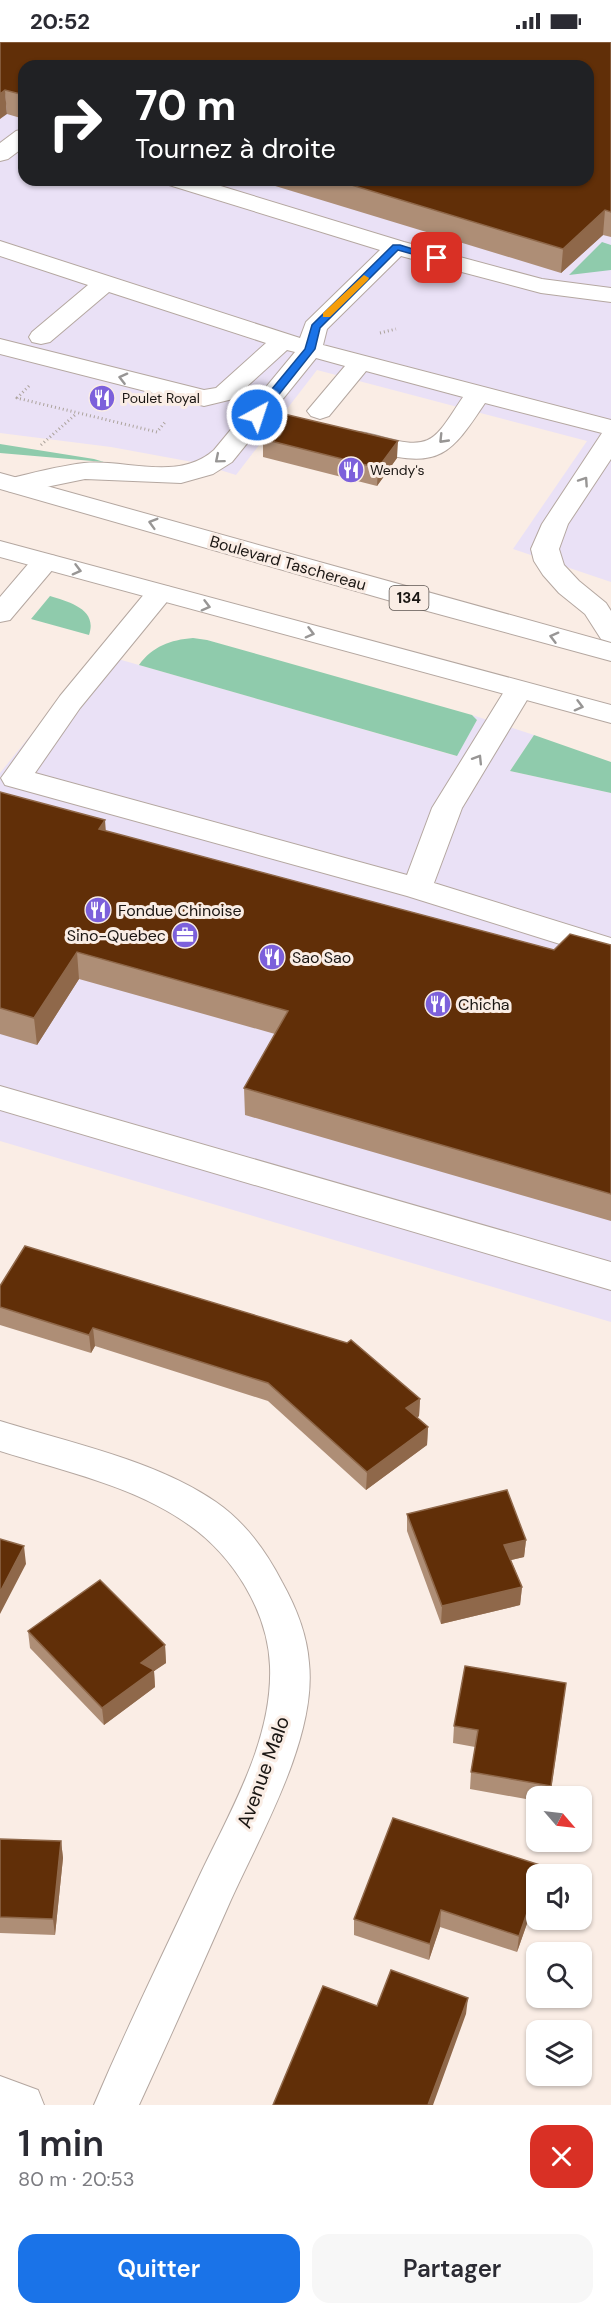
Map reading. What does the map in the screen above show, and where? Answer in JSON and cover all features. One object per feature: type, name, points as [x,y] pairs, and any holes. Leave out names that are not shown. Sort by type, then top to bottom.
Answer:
[{"type":"main road","points":[[0,154],[18,140]]},
{"type":"main road","points":[[197,186],[396,247],[541,286],[611,295]]},
{"type":"main road","points":[[9,483],[85,471],[170,475],[196,472],[220,459],[310,349],[315,327],[396,247]]},
{"type":"main road","points":[[0,248],[310,349],[611,428]]},
{"type":"main road","points":[[41,338],[106,282]]},
{"type":"main road","points":[[0,346],[204,398],[225,394],[283,340]]},
{"type":"main road","points":[[320,411],[361,362]]},
{"type":"main road","points":[[257,415],[410,451],[429,450],[441,443],[479,393]]},
{"type":"main road","points":[[611,439],[555,524],[545,549],[553,569],[596,609],[611,633]]},
{"type":"main road","name":"Boulevard Taschereau","points":[[9,483],[408,597],[611,652]]},
{"type":"main road","points":[[0,549],[611,714]]},
{"type":"main road","points":[[0,614],[45,562]]},
{"type":"main road","points":[[160,593],[70,702],[8,787],[417,888],[611,949]]},
{"type":"main road","points":[[417,888],[447,808],[519,690]]},
{"type":"main road","points":[[0,1098],[611,1276]]},
{"type":"main road","name":"Avenue Malo","points":[[0,1436],[138,1482],[204,1514],[251,1562],[266,1587],[282,1627],[290,1664],[288,1699],[280,1732],[258,1796],[116,2105]]},
{"type":"main road","points":[[0,2097],[22,2105]]},
{"type":"path","points":[[31,383],[17,398],[157,432],[170,417]]},
{"type":"path","points":[[38,447],[76,413]]},
{"type":"shaded area","points":[[0,42],[611,42],[611,582],[513,549],[587,441],[317,370],[236,475],[198,463],[111,447],[0,433]]},
{"type":"shaded area","points":[[97,653],[456,756],[477,720],[472,715],[534,735],[510,771],[611,793],[611,1322],[0,1141],[0,773]]},
{"type":"green space","points":[[602,242],[611,245],[611,270],[569,275]]},
{"type":"green space","points":[[0,444],[94,459],[104,462],[0,453]]},
{"type":"green space","points":[[50,596],[73,604],[86,613],[91,626],[89,635],[31,619]]},
{"type":"green space","points":[[193,638],[472,715],[477,720],[457,756],[139,665],[150,653],[163,645]]},
{"type":"green space","points":[[534,735],[611,762],[611,793],[510,771]]},
{"type":"building","points":[[0,42],[611,42],[611,212],[605,210],[563,249],[355,186],[594,186],[594,60],[18,60],[18,93],[5,90],[0,94]]},
{"type":"building","points":[[284,414],[398,441],[378,468],[263,439]]},
{"type":"building","points":[[0,792],[105,820],[99,829],[554,950],[570,934],[611,945],[611,1194],[244,1088],[288,1011],[77,952],[34,1018],[0,1008]]},
{"type":"building","points":[[25,1246],[347,1343],[351,1340],[420,1399],[406,1408],[428,1427],[367,1472],[268,1383],[93,1328],[89,1335],[0,1307],[0,1286]]},
{"type":"building","points":[[507,1490],[526,1540],[504,1545],[522,1587],[442,1606],[407,1514]]},
{"type":"building","points":[[0,1539],[24,1546],[0,1592]]},
{"type":"building","points":[[100,1580],[165,1645],[141,1663],[154,1670],[102,1708],[28,1631]]},
{"type":"building","points":[[465,1666],[566,1683],[551,1786],[471,1772],[478,1730],[454,1726]]},
{"type":"building","points":[[393,1818],[537,1864],[526,1864],[526,1916],[519,1936],[441,1910],[430,1944],[354,1919]]},
{"type":"building","points":[[0,1839],[61,1841],[53,1919],[0,1917]]},
{"type":"building","points":[[391,1970],[468,1998],[428,2105],[273,2105],[323,1986],[377,2006]]},
{"type":"slow traffic","points":[[327,315],[364,278]]},
{"type":"place","name":"Poulet Royal","points":[[102,398]]},
{"type":"place","name":"Wendy's","points":[[351,470]]},
{"type":"place","name":"Fondue Chinoise","points":[[98,910]]},
{"type":"place","name":"Sino-Quebec","points":[[185,935]]},
{"type":"place","name":"Sao Sao","points":[[272,957]]},
{"type":"place","name":"Chicha","points":[[438,1004]]},
{"type":"route","points":[[257,415],[310,349],[315,327],[396,247],[437,258]]}]
